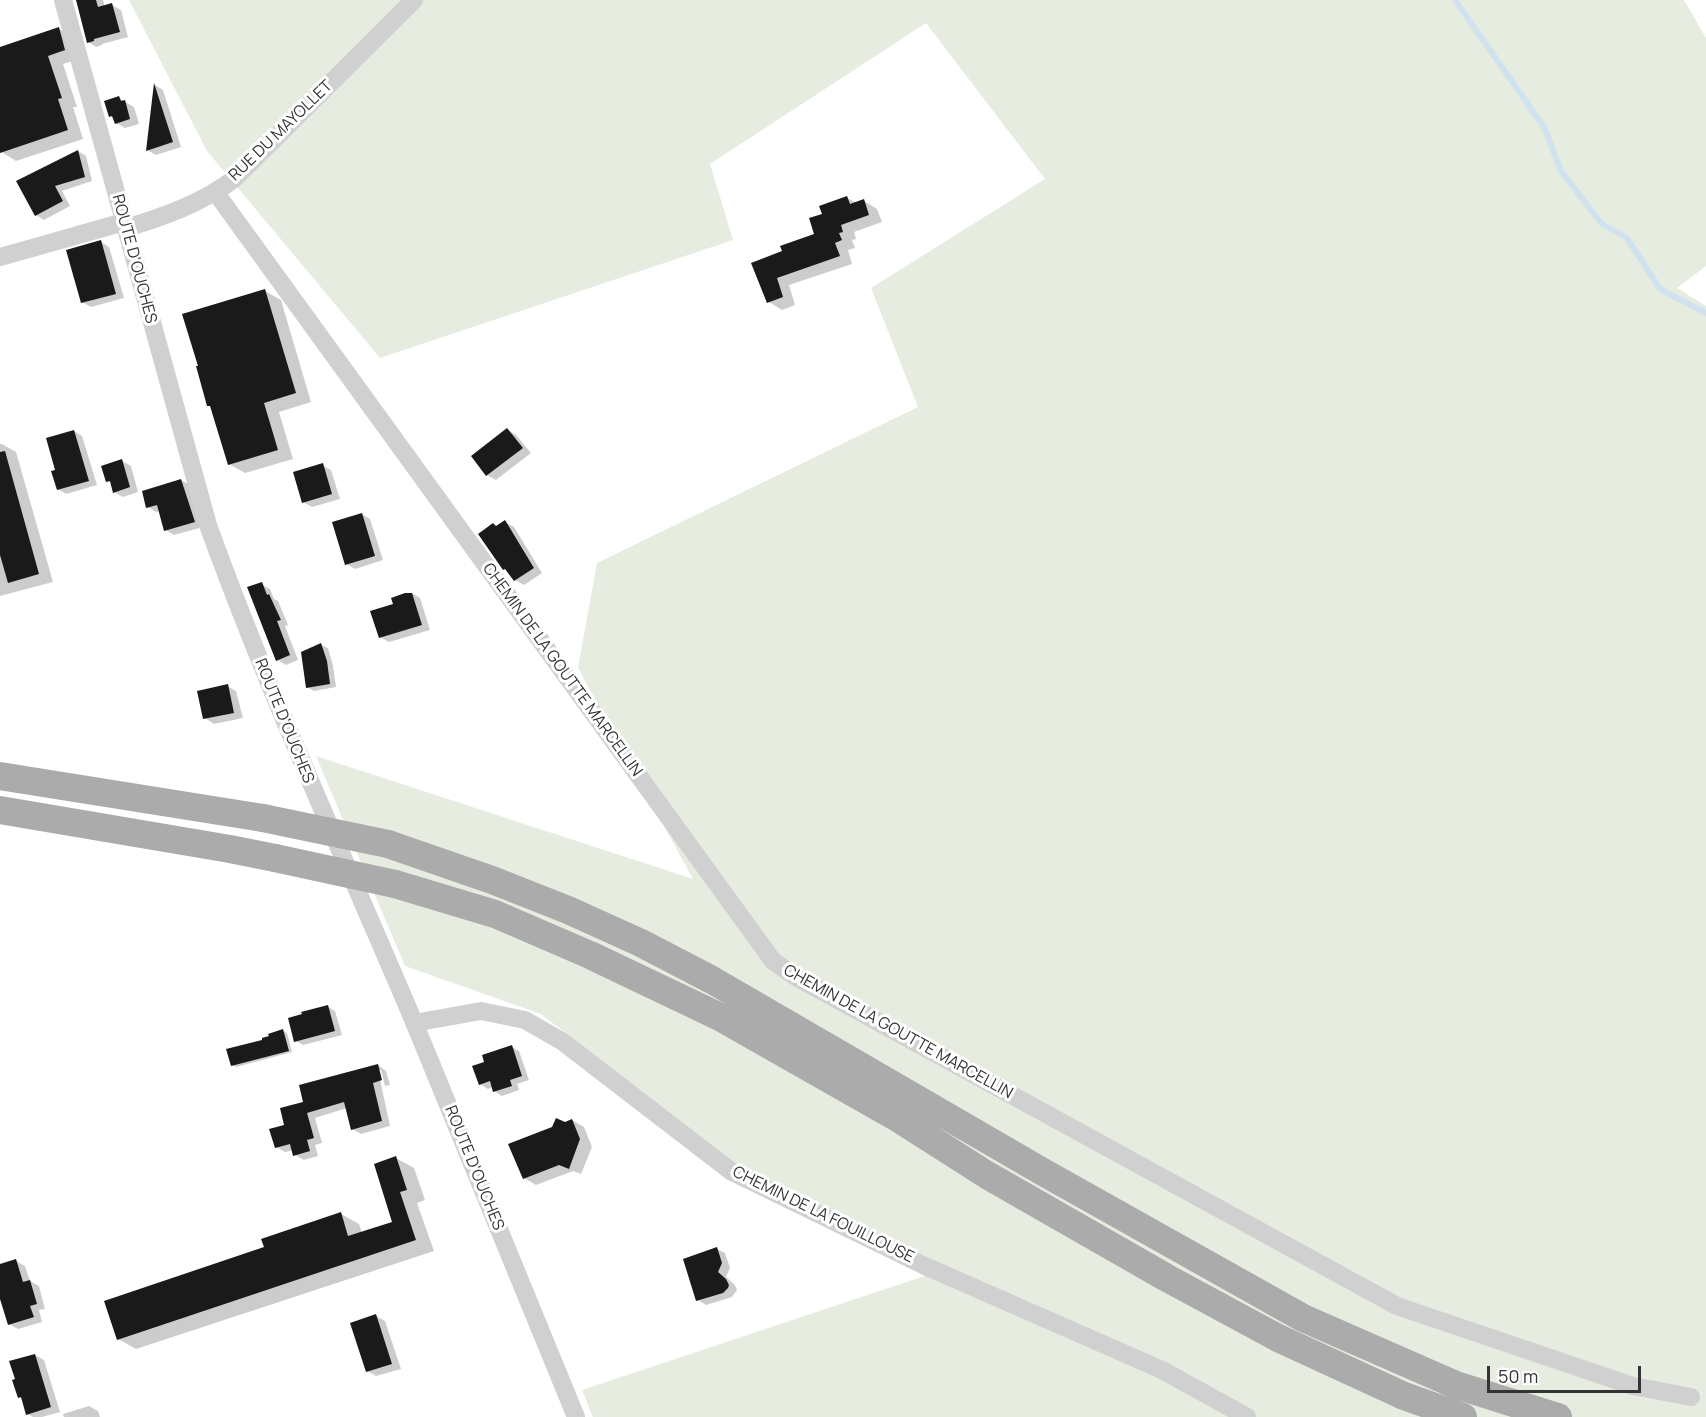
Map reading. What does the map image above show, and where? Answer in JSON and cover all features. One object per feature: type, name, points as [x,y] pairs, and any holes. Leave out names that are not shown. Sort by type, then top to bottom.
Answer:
[{"type":"main road","points":[[0,776],[263,818],[388,844],[492,880],[568,910],[641,943],[712,980],[1043,1172],[1303,1317],[1456,1385],[1558,1417]]},
{"type":"main road","points":[[0,810],[274,858],[395,884],[495,914],[590,954],[720,1017],[896,1117],[987,1175],[1167,1278],[1278,1338],[1404,1396],[1463,1417]]},
{"type":"street","name":"ROUTE D'OUCHES","points":[[63,0],[208,525],[236,604],[306,775],[414,1023],[576,1417]]},
{"type":"street","name":"RUE DU MAYOLLET","points":[[0,257],[158,218],[216,193],[234,179],[414,0]]},
{"type":"street","name":"CHEMIN DE LA GOUTTE MARCELLIN","points":[[216,193],[773,961],[796,977],[1396,1306],[1633,1386],[1691,1397]]},
{"type":"street","name":"CHEMIN DE LA FOUILLOUSE","points":[[414,1023],[481,1011],[525,1020],[563,1042],[732,1172],[925,1266],[1162,1370],[1247,1417]]},
{"type":"shaded area","points":[[129,0],[1684,0],[1706,38],[1706,266],[1677,288],[1706,306],[1706,1417],[593,1417],[582,1390],[946,1269],[739,1168],[541,1014],[405,966],[316,756],[693,879],[578,668],[597,563],[918,407],[871,288],[1045,179],[926,23],[710,164],[733,240],[380,358],[207,151]]},
{"type":"building","points":[[76,0],[96,0],[98,7],[112,3],[120,32],[87,43]]},
{"type":"building","points":[[59,27],[65,50],[48,56],[62,98],[58,99],[68,130],[0,153],[0,47]]},
{"type":"building","points":[[154,83],[173,142],[146,151]]},
{"type":"building","points":[[119,96],[121,101],[125,100],[130,119],[115,124],[112,116],[109,117],[104,101]]},
{"type":"building","points":[[78,150],[85,177],[55,186],[63,201],[35,216],[16,181]]},
{"type":"building","points":[[847,196],[850,204],[864,199],[869,215],[841,225],[843,232],[839,233],[842,240],[835,243],[840,256],[777,278],[783,297],[767,303],[751,263],[782,251],[780,246],[814,234],[809,218],[822,214],[819,206]]},
{"type":"building","points":[[101,240],[116,294],[81,303],[66,250]]},
{"type":"building","points":[[265,289],[296,393],[264,403],[278,450],[228,465],[210,406],[207,406],[196,366],[198,366],[182,314]]},
{"type":"building","points":[[507,428],[523,448],[486,476],[471,456]]},
{"type":"building","points":[[74,430],[89,481],[57,490],[51,471],[55,470],[46,438]]},
{"type":"building","points":[[5,451],[39,574],[8,583],[0,555],[0,452]]},
{"type":"building","points":[[122,459],[130,487],[113,493],[110,481],[106,482],[101,466]]},
{"type":"building","points":[[323,463],[332,494],[302,503],[293,472]]},
{"type":"building","points":[[181,479],[195,522],[164,531],[157,505],[146,508],[142,491]]},
{"type":"building","points":[[362,513],[375,556],[345,565],[332,522]]},
{"type":"building","points":[[505,520],[534,568],[514,581],[505,569],[503,570],[478,534],[493,523],[496,526]]},
{"type":"building","points":[[262,582],[281,620],[277,621],[290,655],[276,661],[247,587]]},
{"type":"building","points":[[412,593],[422,625],[379,638],[370,611],[393,604],[391,598]]},
{"type":"building","points":[[321,643],[327,661],[330,684],[306,688],[301,652]]},
{"type":"building","points":[[228,684],[234,713],[203,719],[197,691]]},
{"type":"building","points":[[328,1005],[335,1031],[294,1042],[288,1018]]},
{"type":"building","points":[[283,1029],[289,1051],[231,1066],[226,1049],[262,1040],[269,1036],[268,1034]]},
{"type":"building","points":[[512,1045],[522,1076],[510,1080],[512,1086],[493,1092],[490,1081],[479,1085],[472,1066],[484,1062],[482,1055]]},
{"type":"building","points":[[378,1064],[382,1080],[373,1083],[382,1121],[351,1130],[344,1102],[307,1113],[314,1138],[307,1140],[310,1151],[293,1156],[290,1144],[275,1148],[269,1129],[284,1125],[280,1108],[303,1102],[299,1085]]},
{"type":"building","points":[[556,1118],[565,1122],[572,1119],[580,1139],[569,1169],[559,1165],[523,1179],[508,1144],[552,1127]]},
{"type":"building","points":[[396,1156],[407,1190],[400,1192],[416,1240],[117,1340],[104,1301],[264,1247],[261,1239],[341,1212],[348,1236],[392,1222],[374,1164]]},
{"type":"building","points":[[717,1247],[722,1263],[718,1272],[726,1279],[728,1288],[723,1293],[696,1301],[683,1259]]},
{"type":"building","points":[[16,1259],[23,1282],[30,1280],[37,1304],[30,1306],[34,1317],[8,1325],[0,1299],[0,1264]]},
{"type":"building","points":[[376,1314],[392,1364],[366,1372],[350,1323]]},
{"type":"building","points":[[35,1354],[51,1407],[26,1415],[21,1397],[18,1398],[12,1380],[15,1379],[9,1361]]},
{"type":"waterway","points":[[1455,0],[1544,127],[1561,171],[1602,224],[1627,238],[1660,289],[1706,313]]}]
